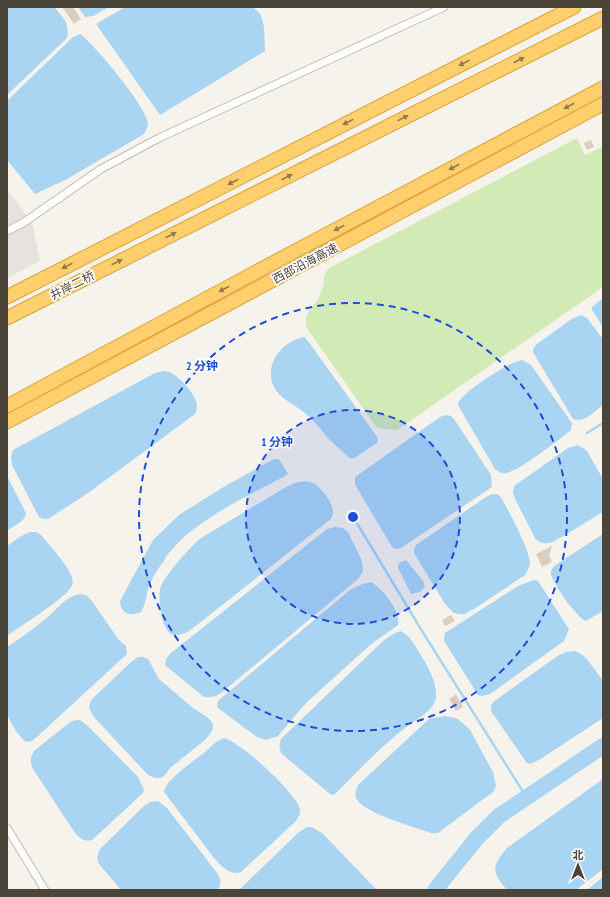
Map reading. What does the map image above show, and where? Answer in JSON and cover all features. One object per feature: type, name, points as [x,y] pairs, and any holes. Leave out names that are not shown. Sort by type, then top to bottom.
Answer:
[{"type":"highway","name":"井岸二桥","points":[[7,297],[574,7]]},
{"type":"highway","name":"井岸二桥","points":[[7,318],[603,18]]},
{"type":"highway","name":"西部沿海高速","points":[[7,406],[603,88]]},
{"type":"highway","name":"西部沿海高速","points":[[7,422],[603,105]]},
{"type":"street","points":[[7,231],[23,223],[102,169],[159,138],[444,7]]},
{"type":"street","points":[[7,828],[45,890]]},
{"type":"shaded area","points":[[7,189],[32,223],[40,261],[7,278]]},
{"type":"green space","points":[[577,138],[585,155],[602,147],[603,148],[603,287],[397,430],[377,428],[306,327],[308,313],[318,299],[324,284],[324,276],[327,270]]},
{"type":"water","points":[[7,7],[54,7],[67,24],[68,33],[67,38],[7,95]]},
{"type":"water","points":[[78,7],[109,7],[93,16],[85,17]]},
{"type":"water","points":[[125,7],[253,7],[261,15],[264,27],[265,51],[160,115],[96,24]]},
{"type":"water","points":[[80,34],[107,62],[129,90],[145,115],[148,126],[144,134],[67,179],[35,194],[7,160],[7,101],[73,37]]},
{"type":"water","points":[[603,298],[603,327],[592,310],[592,307]]},
{"type":"water","points":[[581,315],[587,318],[603,339],[603,405],[589,416],[581,420],[577,420],[573,419],[533,352],[534,347],[537,344],[573,318]]},
{"type":"water","points":[[305,337],[378,438],[377,443],[354,458],[350,458],[329,439],[309,417],[290,403],[275,389],[271,372],[276,356],[289,343]]},
{"type":"water","points":[[522,360],[531,365],[572,423],[571,430],[521,467],[513,471],[503,473],[495,469],[458,403],[468,392],[487,378],[507,366]]},
{"type":"water","points":[[163,371],[177,377],[190,390],[197,403],[195,414],[88,493],[48,519],[39,517],[12,465],[11,457],[13,450],[155,373]]},
{"type":"water","points":[[446,415],[451,416],[454,419],[491,475],[492,486],[401,548],[396,549],[392,547],[357,488],[355,477],[440,417]]},
{"type":"water","points":[[578,445],[587,451],[603,479],[603,512],[555,541],[542,543],[535,538],[515,499],[513,493],[514,486],[568,448]]},
{"type":"water","points":[[274,459],[279,459],[288,474],[237,501],[187,535],[174,548],[155,574],[149,586],[141,612],[130,614],[124,612],[120,601],[153,540],[179,515],[225,486]]},
{"type":"water","points":[[7,476],[26,513],[22,521],[7,531]]},
{"type":"water","points":[[306,481],[315,484],[322,490],[333,508],[332,517],[188,632],[173,635],[169,632],[161,613],[160,591],[161,586],[173,567],[201,538],[286,487],[295,483]]},
{"type":"water","points":[[492,494],[497,494],[500,496],[513,520],[523,540],[530,565],[525,575],[474,609],[465,614],[454,613],[445,604],[414,553],[414,549],[416,545]]},
{"type":"water","points":[[335,527],[343,528],[348,532],[362,561],[363,571],[358,579],[223,691],[214,696],[204,697],[165,665],[166,659],[171,653],[327,529]]},
{"type":"water","points":[[30,532],[36,532],[41,535],[54,550],[70,573],[72,584],[61,598],[7,636],[7,546],[21,536]]},
{"type":"water","points":[[603,534],[603,611],[586,621],[577,614],[566,600],[552,579],[551,572],[554,566]]},
{"type":"water","points":[[406,560],[423,581],[425,587],[420,592],[411,594],[398,568],[399,563]]},
{"type":"water","points":[[534,580],[538,581],[569,629],[564,641],[490,694],[482,696],[478,695],[444,641],[445,633],[518,586]]},
{"type":"water","points":[[371,582],[390,600],[397,613],[398,625],[370,645],[306,703],[278,736],[266,740],[257,737],[218,708],[217,703],[219,700],[350,590]]},
{"type":"water","points":[[80,594],[86,595],[91,600],[119,640],[126,646],[127,654],[39,735],[32,741],[27,742],[15,729],[7,712],[7,647],[48,617],[71,597]]},
{"type":"water","points":[[401,631],[405,633],[413,642],[430,671],[436,692],[435,702],[426,713],[380,749],[335,794],[330,794],[282,754],[280,750],[281,739],[384,640]]},
{"type":"water","points":[[575,651],[587,659],[603,681],[603,718],[539,760],[530,764],[526,762],[491,711],[491,706],[493,702],[559,655]]},
{"type":"water","points":[[138,657],[148,659],[159,679],[193,708],[207,717],[212,722],[213,726],[212,731],[205,740],[170,768],[161,778],[155,778],[148,775],[93,716],[89,707],[91,700]]},
{"type":"water","points":[[445,716],[458,719],[470,730],[493,772],[496,786],[493,792],[438,833],[431,833],[403,824],[380,815],[362,805],[357,800],[355,794],[358,785],[429,719]]},
{"type":"water","points":[[80,720],[88,726],[138,777],[144,790],[142,794],[92,840],[89,841],[83,840],[75,833],[33,769],[31,762],[34,751],[70,722]]},
{"type":"water","points":[[224,738],[232,741],[242,748],[279,781],[290,793],[300,810],[296,821],[241,872],[237,873],[226,870],[214,858],[164,792],[175,776],[216,742]]},
{"type":"water","points":[[603,779],[603,869],[576,890],[507,890],[498,878],[495,869],[498,860],[507,848]]},
{"type":"water","points":[[158,801],[167,808],[217,873],[220,886],[217,890],[121,890],[99,864],[97,858],[100,849],[145,805]]},
{"type":"water","points":[[307,827],[312,827],[323,834],[377,890],[239,890],[298,833]]},
{"type":"water","points":[[603,877],[603,890],[587,890]]},
{"type":"building","points":[[62,7],[73,7],[81,19],[74,24]]},
{"type":"building","points":[[591,140],[594,147],[587,150],[584,143]]},
{"type":"building","points":[[552,546],[549,556],[552,562],[542,567],[536,554]]},
{"type":"building","points":[[451,615],[455,621],[445,626],[442,620]]},
{"type":"building","points":[[456,694],[463,707],[456,711],[449,699]]},
{"type":"waterway","points":[[587,433],[603,423]]},
{"type":"waterway","points":[[352,515],[422,631],[527,798]]},
{"type":"waterway","points":[[435,890],[476,839],[499,816],[603,746]]}]
